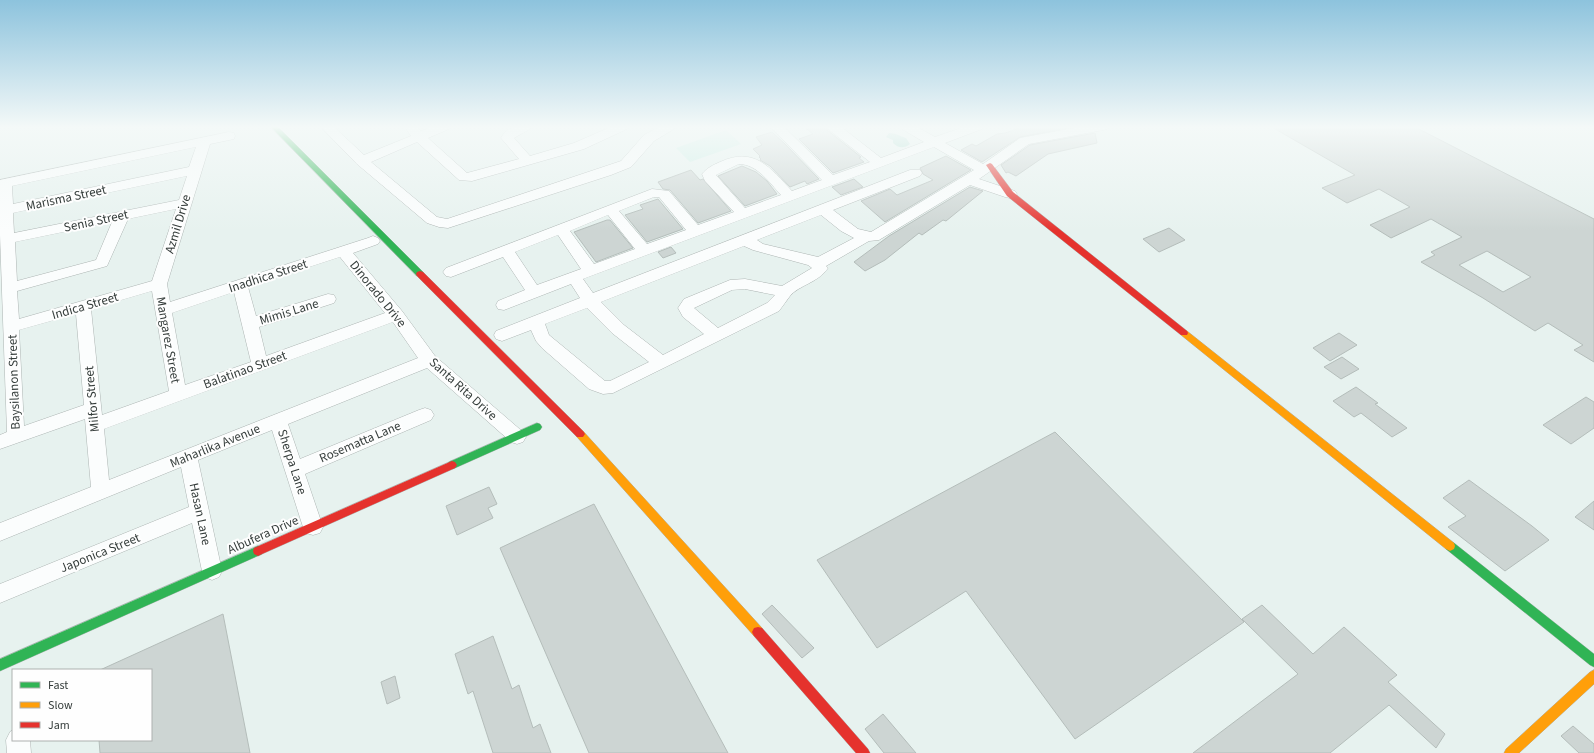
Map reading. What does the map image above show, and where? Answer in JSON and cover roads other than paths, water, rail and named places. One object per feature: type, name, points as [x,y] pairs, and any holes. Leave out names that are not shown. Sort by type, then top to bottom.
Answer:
[{"type":"main road","points":[[308,161],[590,444],[692,557],[864,753]]},
{"type":"main road","points":[[987,168],[1010,194],[1594,661]]},
{"type":"main road","name":"Albufera Drive","points":[[11,664],[212,571],[537,427]]},
{"type":"main road","points":[[1510,753],[1594,676]]},
{"type":"street","points":[[3,183],[110,161]]},
{"type":"street","name":"Azmil Drive","points":[[159,284],[197,161]]},
{"type":"street","points":[[362,161],[432,220],[439,223],[448,224],[606,172],[629,161]]},
{"type":"street","points":[[446,161],[464,177],[472,177],[523,161]]},
{"type":"street","points":[[735,161],[712,171],[709,174],[710,178],[743,214]]},
{"type":"street","points":[[752,161],[755,162],[790,196]]},
{"type":"street","points":[[811,161],[831,181]]},
{"type":"street","points":[[504,305],[534,292],[885,161]]},
{"type":"street","points":[[973,161],[987,168]]},
{"type":"street","points":[[822,209],[857,234],[866,237],[874,237],[969,180],[997,161]]},
{"type":"street","name":"Marisma Street","points":[[7,210],[194,170]]},
{"type":"street","points":[[502,335],[915,173]]},
{"type":"street","points":[[969,180],[1010,194]]},
{"type":"street","name":"Baysilanon Street","points":[[3,183],[7,210],[11,327],[8,440]]},
{"type":"street","points":[[451,272],[652,194],[664,194],[696,232]]},
{"type":"street","name":"Senia Street","points":[[8,240],[184,203]]},
{"type":"street","points":[[612,210],[645,251]]},
{"type":"street","points":[[10,288],[102,263],[122,216]]},
{"type":"street","points":[[561,229],[591,271]]},
{"type":"street","points":[[818,264],[866,237]]},
{"type":"street","points":[[536,321],[542,337],[548,344],[595,384],[603,388],[613,387],[773,306],[780,300],[784,292],[818,271],[820,268],[818,264],[813,261],[758,247],[745,240]]},
{"type":"street","name":"Inadhica Street","points":[[163,310],[373,241]]},
{"type":"street","points":[[506,250],[534,292]]},
{"type":"street","name":"Dinorado Drive","points":[[343,251],[396,315],[412,337]]},
{"type":"street","points":[[574,277],[590,301],[618,330],[661,362]]},
{"type":"street","name":"Indica Street","points":[[11,327],[159,284]]},
{"type":"street","name":"Mangarez Street","points":[[159,284],[178,395]]},
{"type":"street","points":[[716,335],[689,313],[686,308],[690,304],[730,285],[745,284],[784,292]]},
{"type":"street","points":[[240,285],[260,365]]},
{"type":"street","name":"Mimis Lane","points":[[250,324],[328,300]]},
{"type":"street","name":"Milfor Street","points":[[83,306],[101,491]]},
{"type":"street","name":"Balatinao Street","points":[[8,440],[178,395],[396,315]]},
{"type":"street","name":"Santa Rita Drive","points":[[412,337],[429,360],[517,437]]},
{"type":"street","name":"Maharlika Avenue","points":[[0,532],[429,360]]},
{"type":"street","name":"Rosematta Lane","points":[[294,470],[425,414]]},
{"type":"street","name":"Sherpa Lane","points":[[278,420],[313,527]]},
{"type":"street","name":"Hasan Lane","points":[[188,456],[212,571]]},
{"type":"street","name":"Japonica Street","points":[[0,594],[200,512]]},
{"type":"street","points":[[18,741],[19,753]]}]
